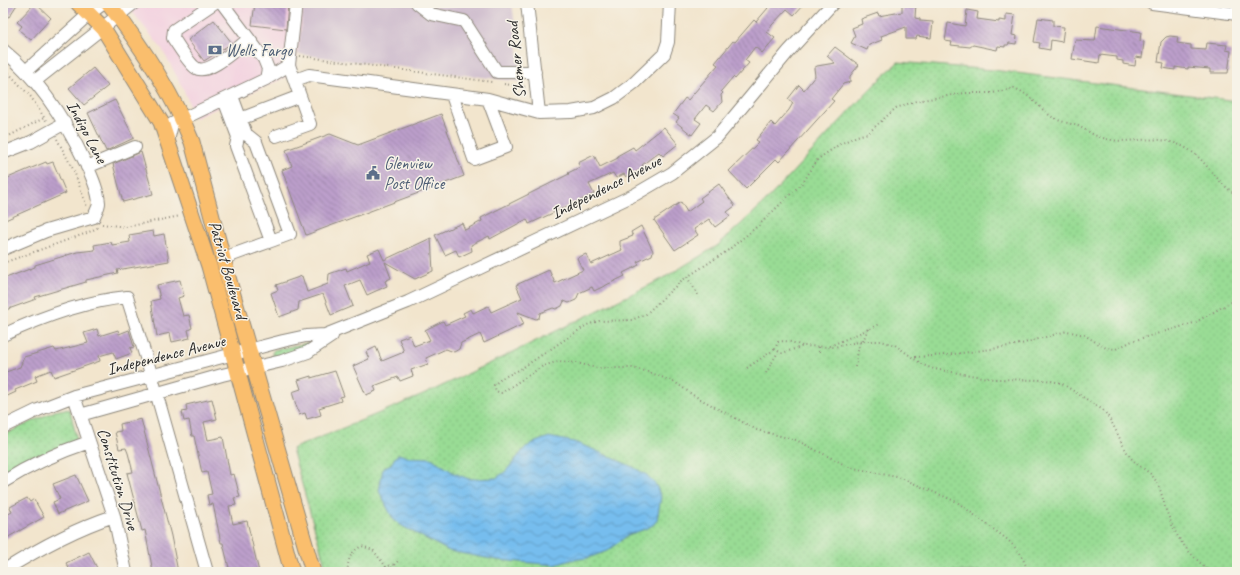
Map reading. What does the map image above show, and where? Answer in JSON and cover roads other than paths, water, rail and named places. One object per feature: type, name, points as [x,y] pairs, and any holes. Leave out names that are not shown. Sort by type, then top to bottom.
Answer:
[{"type":"main road","name":"Patriot Boulevard","points":[[78,3],[103,28],[161,122],[209,266],[292,572]]},
{"type":"main road","name":"Patriot Boulevard","points":[[108,3],[161,80],[183,120],[192,142],[313,572]]},
{"type":"street","points":[[26,71],[89,14],[104,3]]},
{"type":"street","points":[[35,81],[134,3]]},
{"type":"street","points":[[214,3],[174,30],[173,38],[196,68],[203,70],[213,67],[249,39]]},
{"type":"street","points":[[222,3],[264,59],[268,69],[266,79]]},
{"type":"street","points":[[276,136],[310,124],[294,80],[289,60],[296,3]]},
{"type":"street","points":[[417,3],[431,14],[464,21],[498,72],[535,72]]},
{"type":"street","name":"Shemer Road","points":[[527,3],[539,113]]},
{"type":"street","points":[[294,80],[309,75],[488,100],[539,113],[571,112],[594,108],[614,98],[634,83],[664,54],[668,42],[670,3]]},
{"type":"street","name":"Independence Avenue","points":[[3,427],[38,410],[74,396],[297,338],[325,335],[408,302],[636,194],[672,173],[717,137],[788,52],[833,3]]},
{"type":"street","points":[[1152,3],[1237,14]]},
{"type":"street","name":"Indigo Lane","points":[[3,249],[46,231],[98,220],[99,203],[88,168],[65,123],[49,98],[35,81],[26,71],[4,53]]},
{"type":"street","points":[[168,142],[172,124],[266,79],[289,60]]},
{"type":"street","points":[[452,95],[474,159],[506,147],[488,100]]},
{"type":"street","points":[[240,119],[300,96]]},
{"type":"street","points":[[228,98],[240,119],[242,135],[236,146],[271,241]]},
{"type":"street","points":[[224,258],[290,234],[256,142],[242,135],[228,98]]},
{"type":"street","points":[[3,153],[31,142],[65,123]]},
{"type":"street","points":[[88,168],[135,147]]},
{"type":"street","points":[[3,335],[77,306],[127,297],[152,376],[207,572]]},
{"type":"street","name":"Independence Avenue","points":[[80,415],[255,366],[282,361],[308,352],[341,329]]},
{"type":"street","name":"Constitution Drive","points":[[74,396],[114,516],[126,572]]},
{"type":"street","points":[[3,482],[20,471],[65,450],[90,442]]},
{"type":"street","points":[[3,571],[65,535],[114,516]]},
{"type":"water","points":[[549,437],[574,442],[590,448],[633,467],[647,475],[656,485],[661,497],[657,520],[654,524],[648,528],[628,535],[607,551],[588,558],[571,560],[555,565],[497,560],[449,551],[402,526],[393,519],[379,491],[383,468],[391,464],[399,454],[407,457],[431,458],[454,473],[469,479],[496,478],[505,472],[525,448],[533,443]]},
{"type":"place","name":"Wells Fargo","points":[[215,50]]},
{"type":"place","name":"Glenview Post Office","points":[[373,173]]}]
